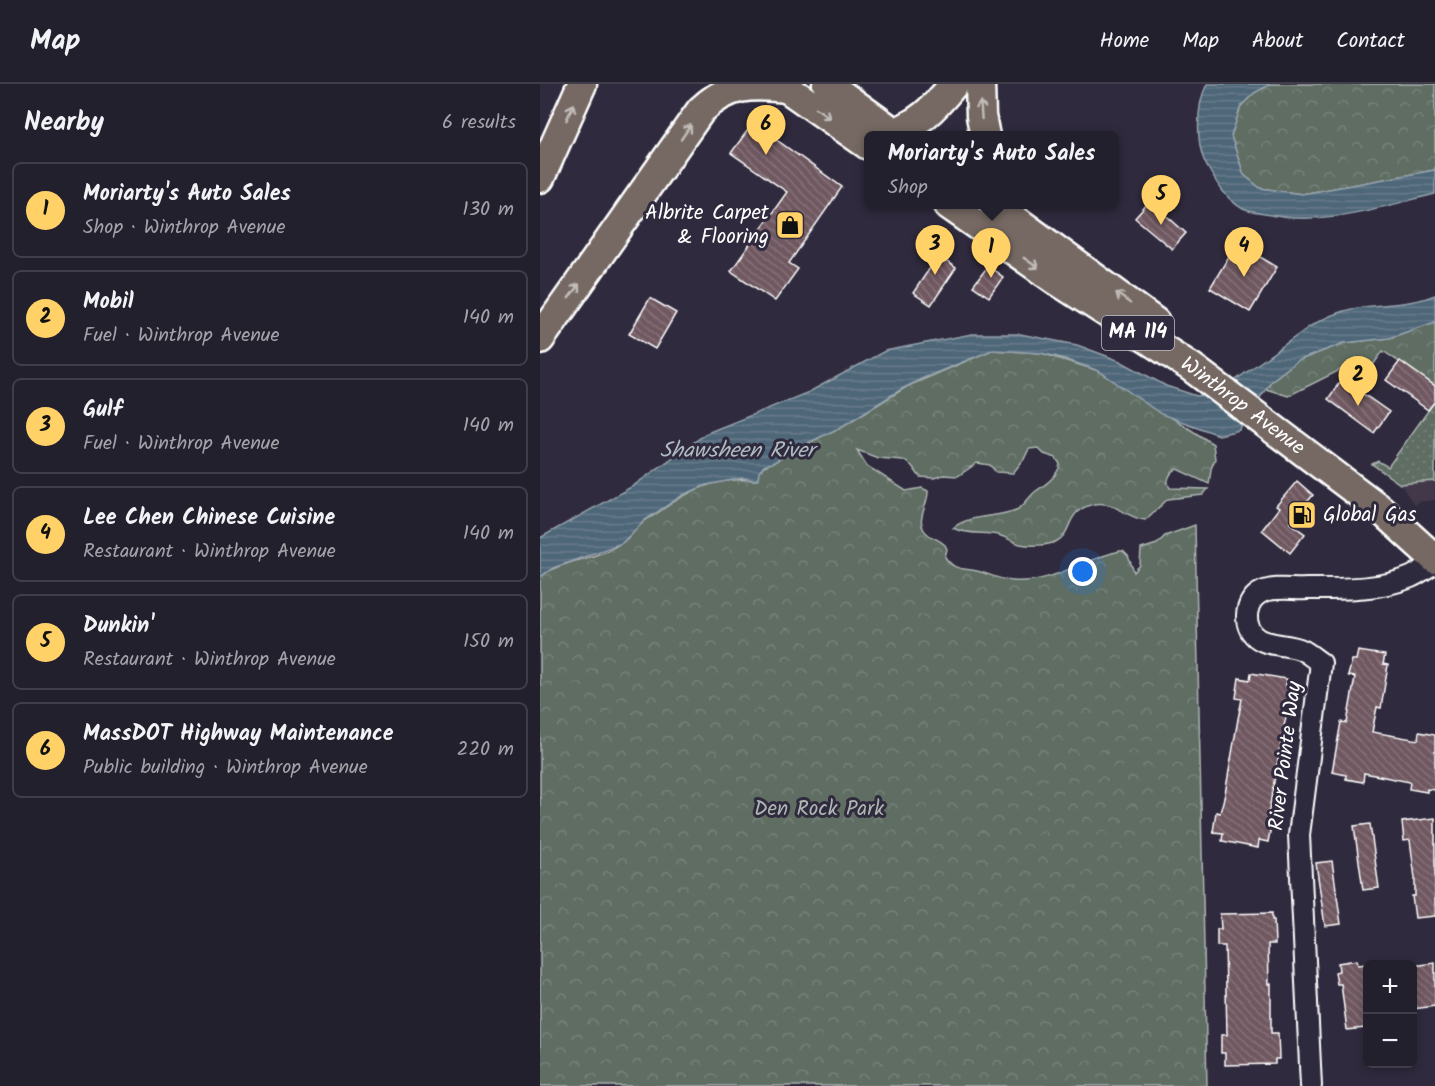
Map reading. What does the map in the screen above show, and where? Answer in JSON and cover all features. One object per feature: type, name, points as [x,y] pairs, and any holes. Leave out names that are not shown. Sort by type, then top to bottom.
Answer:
[{"type":"highway","points":[[540,178],[582,84]]},
{"type":"highway","points":[[827,84],[872,131]]},
{"type":"highway","points":[[900,131],[912,126],[928,114],[954,84]]},
{"type":"highway","points":[[980,84],[981,116],[984,131]]},
{"type":"highway","points":[[540,339],[701,110],[713,99],[728,90],[742,86],[784,86],[866,131]]},
{"type":"highway","name":"Winthrop Avenue","points":[[956,209],[1056,280],[1191,367],[1222,381]]},
{"type":"highway","name":"Winthrop Avenue","points":[[1002,209],[1222,381],[1435,539]]},
{"type":"highway","points":[[1026,209],[1061,253]]},
{"type":"highway","name":"Winthrop Avenue","points":[[1345,474],[1435,561]]},
{"type":"street","name":"River Pointe Way","points":[[1311,1086],[1299,835],[1321,663],[1302,650],[1265,641],[1254,635],[1247,621],[1248,607],[1253,598],[1262,592],[1280,588],[1306,590],[1390,584],[1413,576],[1435,561]]},
{"type":"shaded area","points":[[1435,481],[1435,500],[1418,502],[1415,506],[1400,484]]},
{"type":"green space","points":[[1271,84],[1435,84],[1435,170],[1302,194],[1260,188],[1244,175],[1231,136],[1241,106],[1254,93]]},
{"type":"green space","points":[[1435,322],[1435,386],[1383,351],[1373,365],[1362,359],[1288,396],[1266,389],[1271,381],[1297,361],[1344,343],[1389,338]]},
{"type":"green space","name":"Den Rock Park","points":[[992,350],[1041,353],[1099,371],[1213,444],[1215,459],[1209,484],[1177,469],[1170,474],[1168,480],[1170,488],[1208,489],[1203,495],[1168,499],[1145,520],[1108,505],[1094,504],[1078,511],[1066,532],[1057,541],[1034,545],[1020,544],[998,535],[964,532],[953,528],[967,520],[1016,510],[1051,479],[1060,464],[1056,458],[1044,454],[1038,448],[1029,449],[1013,473],[996,472],[990,465],[977,463],[958,476],[943,475],[934,478],[920,477],[912,466],[903,460],[878,458],[857,450],[867,466],[906,491],[922,488],[928,491],[921,519],[922,525],[929,535],[945,545],[947,549],[945,557],[952,565],[1013,581],[1041,579],[1120,551],[1128,556],[1134,572],[1140,565],[1141,549],[1157,544],[1165,536],[1195,525],[1207,1086],[540,1086],[540,577],[558,567],[597,555],[620,544],[645,521],[693,491],[717,483],[757,480],[759,470],[764,466],[841,427],[908,386]]},
{"type":"green space","points":[[1435,401],[1435,481],[1400,484],[1372,464],[1378,461],[1388,467]]},
{"type":"water","points":[[1207,84],[1271,84],[1254,93],[1241,106],[1231,136],[1244,175],[1260,188],[1302,194],[1435,170],[1435,194],[1329,217],[1286,217],[1243,209],[1227,196],[1219,185],[1208,168],[1201,149],[1199,114]]},
{"type":"water","name":"Shawsheen River","points":[[1435,295],[1435,322],[1389,338],[1344,343],[1297,361],[1271,381],[1239,430],[1219,435],[1161,414],[1099,371],[1041,353],[992,350],[900,390],[841,427],[764,466],[759,472],[758,479],[743,478],[706,485],[683,495],[645,520],[622,543],[553,568],[540,577],[540,538],[633,486],[707,433],[809,392],[885,351],[972,334],[1020,334],[1077,345],[1120,361],[1166,386],[1197,396],[1219,392],[1309,327],[1330,316],[1352,309],[1405,303]]},
{"type":"building","name":"Albrite Carpet & Flooring","points":[[753,123],[842,187],[789,263],[798,269],[775,301],[731,271],[787,192],[731,153]]},
{"type":"building","points":[[1150,201],[1186,233],[1172,249],[1135,218]]},
{"type":"building","points":[[1237,243],[1277,267],[1250,312],[1210,288]]},
{"type":"building","points":[[938,256],[956,268],[931,305],[913,293]]},
{"type":"building","points":[[988,266],[1003,277],[989,297],[973,286]]},
{"type":"building","points":[[650,298],[676,313],[655,349],[629,334]]},
{"type":"building","points":[[1400,361],[1435,386],[1435,401],[1428,410],[1386,380]]},
{"type":"building","points":[[1342,379],[1389,412],[1374,433],[1328,399]]},
{"type":"building","points":[[1297,481],[1313,495],[1290,523],[1305,534],[1290,553],[1262,530],[1279,508],[1276,506]]},
{"type":"building","points":[[1358,651],[1385,655],[1383,664],[1388,665],[1381,708],[1377,707],[1372,732],[1418,740],[1419,732],[1435,735],[1435,790],[1427,789],[1427,792],[1409,789],[1410,782],[1364,773],[1363,782],[1346,779],[1346,775],[1332,772],[1341,722],[1347,723],[1355,677],[1348,676],[1352,660],[1356,660]]},
{"type":"building","points":[[1251,673],[1287,679],[1286,686],[1297,688],[1293,709],[1288,708],[1284,726],[1267,821],[1272,821],[1268,842],[1259,840],[1258,848],[1222,841],[1223,833],[1213,832],[1216,812],[1220,813],[1225,794],[1242,699],[1236,698],[1239,678],[1250,680]]},
{"type":"building","points":[[1435,818],[1435,916],[1415,918],[1412,896],[1415,896],[1415,878],[1410,840],[1404,841],[1402,822]]},
{"type":"building","points":[[1370,824],[1379,888],[1363,890],[1354,826]]},
{"type":"building","points":[[1332,861],[1341,924],[1325,926],[1316,863]]},
{"type":"building","points":[[1272,913],[1275,944],[1268,944],[1271,1033],[1278,1033],[1279,1059],[1275,1059],[1275,1064],[1225,1065],[1225,1053],[1221,1053],[1221,1035],[1227,1035],[1225,946],[1217,946],[1217,929],[1221,929],[1220,914]]},
{"type":"building","points":[[1357,960],[1358,965],[1363,964],[1363,1028],[1347,1030],[1341,984],[1337,984],[1335,972],[1339,971],[1338,963]]},
{"type":"building","points":[[1435,963],[1435,1006],[1417,1008],[1417,965]]},
{"type":"place","name":"MassDOT Highway Maintenance","points":[[766,155]]},
{"type":"place","name":"Albrite Carpet & Flooring","points":[[790,225]]},
{"type":"place","name":"Dunkin'","points":[[1161,225]]},
{"type":"place","name":"Gulf","points":[[935,275]]},
{"type":"place","name":"Lee Chen Chinese Cuisine","points":[[1244,277]]},
{"type":"place","name":"Moriarty's Auto Sales","points":[[991,278]]},
{"type":"place","name":"Mobil","points":[[1358,406]]},
{"type":"place","name":"Global Gas","points":[[1302,515]]}]
